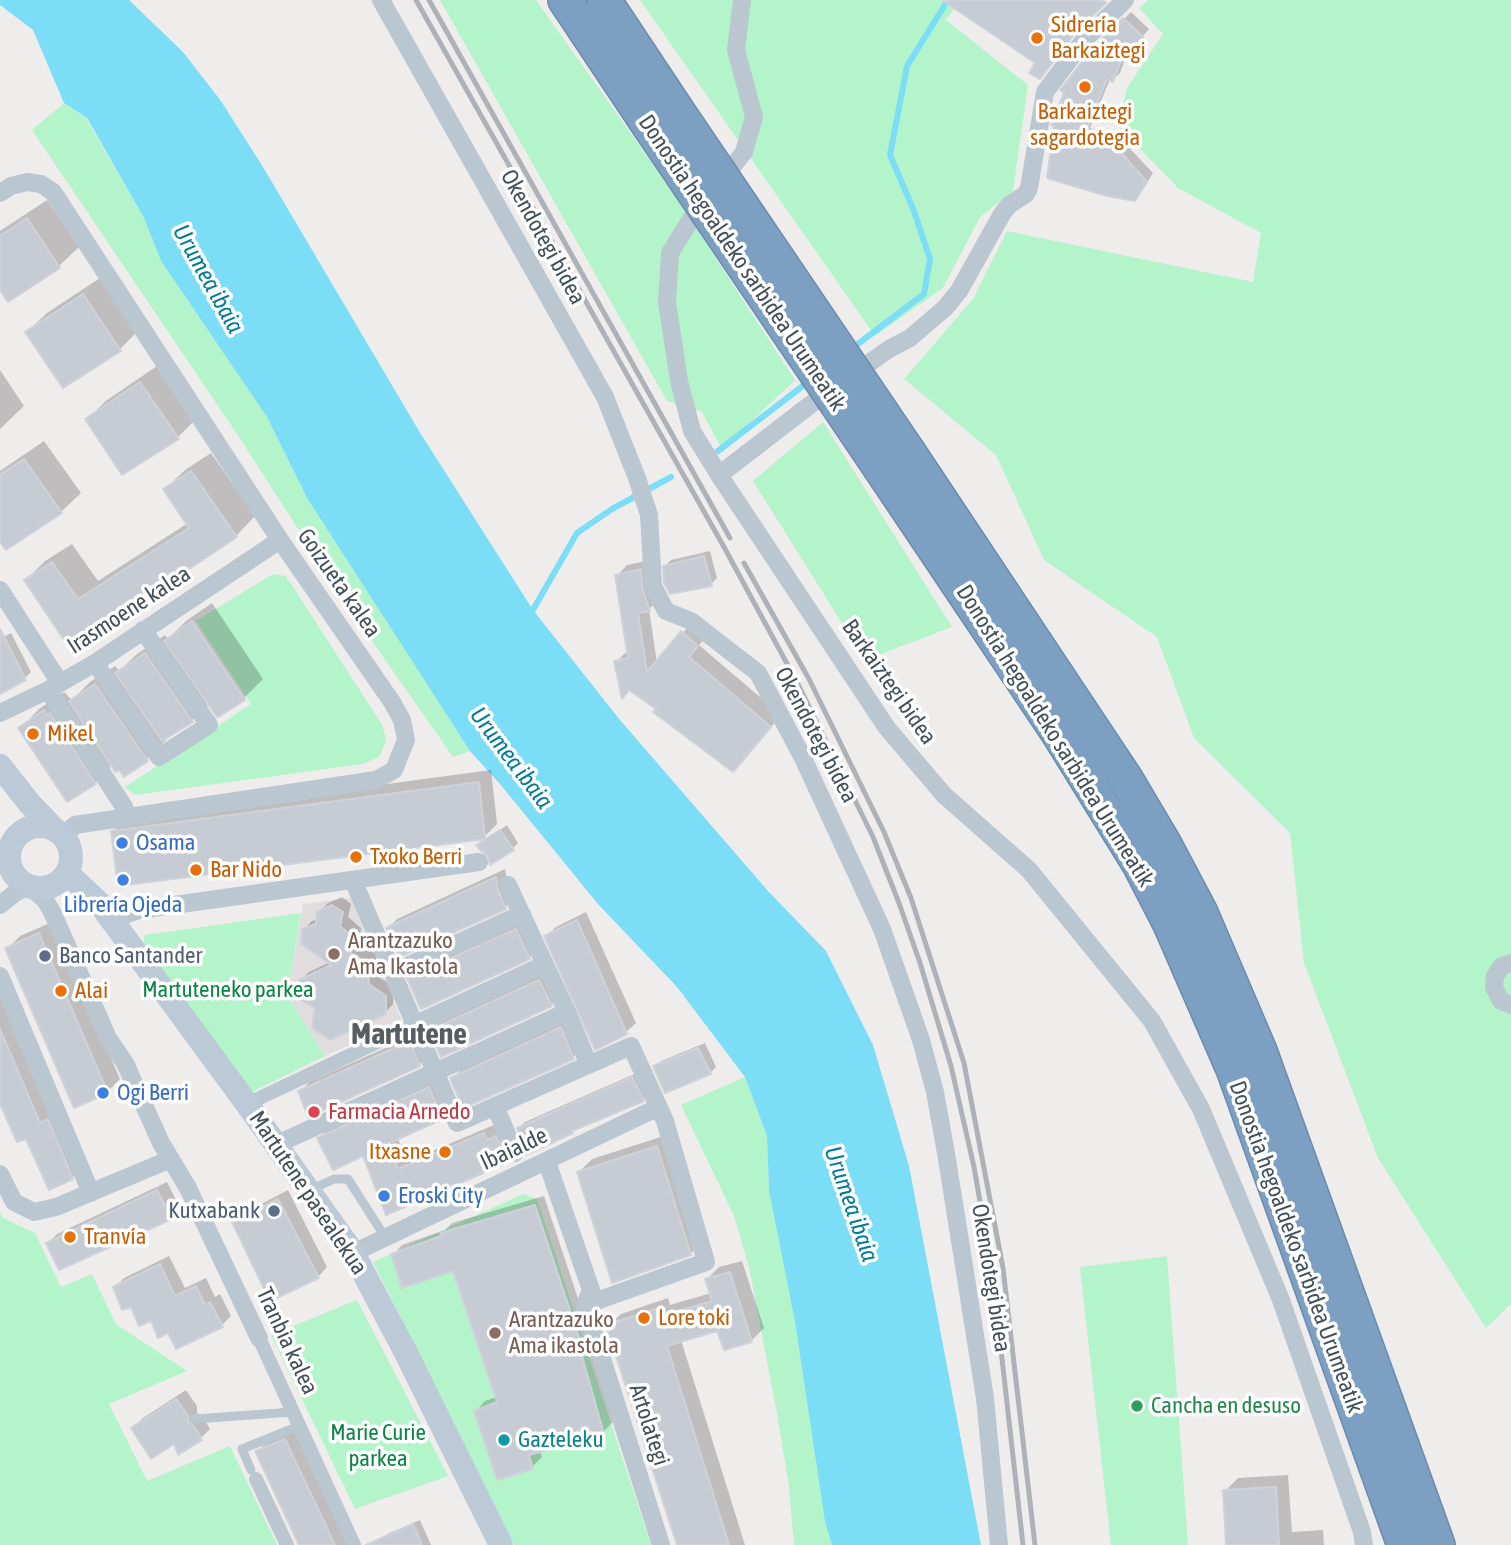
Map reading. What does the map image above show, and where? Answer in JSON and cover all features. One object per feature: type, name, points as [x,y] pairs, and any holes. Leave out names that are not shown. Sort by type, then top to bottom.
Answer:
[{"type":"highway","name":"Donostia hegoaldeko sarbidea Urumeatik","points":[[565,0],[662,116],[894,460],[1126,779],[1165,845],[1201,913],[1260,1051],[1438,1545]]},
{"type":"highway","name":"Donostia hegoaldeko sarbidea Urumeatik","points":[[604,0],[662,116]]},
{"type":"highway","name":"Donostia hegoaldeko sarbidea Urumeatik","points":[[894,460],[1139,864],[1170,924],[1233,1069],[1404,1545]]},
{"type":"main road","points":[[4,771],[58,832],[70,847],[71,860],[67,873],[54,885],[46,888],[29,886],[13,873],[9,863],[12,842],[19,834],[35,826],[58,832]]},
{"type":"main road","points":[[4,771],[19,806],[19,834]]},
{"type":"main road","name":"Martutene pasealekua","points":[[67,873],[88,891],[113,923],[353,1253],[501,1545]]},
{"type":"street","name":"Okendotegi bidea","points":[[381,0],[606,397],[649,514],[653,586],[666,611],[691,621],[758,673],[848,852],[882,929],[935,1092],[954,1194],[985,1398],[999,1545]]},
{"type":"street","name":"Barkaiztegi bidea","points":[[742,0],[736,50],[754,117],[744,152],[691,219],[670,253],[667,302],[679,381],[692,431],[887,728],[944,796],[1029,870],[1152,1021],[1201,1109],[1281,1300],[1363,1532],[1364,1545]]},
{"type":"street","points":[[719,475],[810,405],[889,349],[910,338],[945,308],[959,291],[1002,214],[1009,205],[1026,194],[1029,188],[1045,92],[1084,40],[1125,0]]},
{"type":"street","name":"Goizueta kalea","points":[[0,193],[11,186],[27,182],[41,184],[52,192],[280,540],[402,720],[406,740],[394,770],[376,780],[128,816],[75,825],[58,832]]},
{"type":"street","name":"Irasmoene kalea","points":[[0,713],[95,663],[280,540]]},
{"type":"street","points":[[0,590],[128,816]]},
{"type":"street","points":[[95,663],[159,757],[209,724],[144,630]]},
{"type":"street","points":[[113,923],[124,915],[139,910],[479,862]]},
{"type":"street","points":[[353,880],[457,1123],[631,1046],[665,1121],[706,1262],[584,1305]]},
{"type":"street","points":[[508,885],[589,1065]]},
{"type":"street","points":[[0,905],[29,886]]},
{"type":"street","name":"Tranbia kalea","points":[[29,886],[45,900],[52,912],[108,1038],[125,1063],[161,1143],[188,1188],[354,1545]]},
{"type":"street","points":[[394,972],[522,914]]},
{"type":"street","points":[[1511,963],[1502,966],[1495,976],[1494,987],[1500,1001],[1511,1005]]},
{"type":"street","points":[[247,1104],[544,965]]},
{"type":"street","points":[[0,976],[91,1193]]},
{"type":"street","points":[[275,1145],[567,1012]]},
{"type":"street","points":[[495,1107],[515,1153]]},
{"type":"street","name":"Ibaialde","points":[[353,1253],[659,1107]]},
{"type":"street","points":[[0,1174],[14,1202],[34,1212],[56,1207],[171,1159]]},
{"type":"street","name":"Artolategi","points":[[547,1162],[591,1290],[584,1305],[662,1545]]},
{"type":"street","points":[[253,1474],[287,1545]]},
{"type":"lane","points":[[308,1190],[334,1180],[348,1179],[385,1237]]},
{"type":"lane","points":[[194,1419],[296,1419]]},
{"type":"lane","points":[[253,1474],[242,1448],[296,1419]]},
{"type":"shaded area","name":"Arantzazuko Ama Ikastola","points":[[351,898],[402,1021],[325,1056],[287,995],[303,904]]},
{"type":"green space","points":[[440,0],[536,0],[678,200],[795,380],[722,449],[702,412],[667,401]]},
{"type":"green space","points":[[640,0],[961,0],[946,20],[1028,85],[1013,191],[980,217],[943,288],[875,336]]},
{"type":"green space","points":[[1148,0],[1511,0],[1511,1304],[1486,1328],[1378,1158],[1304,963],[1290,833],[1194,738],[1157,637],[1044,560],[996,455],[904,379],[973,299],[1007,231],[1253,282],[1261,233],[1178,188],[1118,126],[1127,88],[1163,34],[1139,8]]},
{"type":"green space","points":[[64,103],[86,118],[144,218],[161,261],[267,417],[307,498],[470,751],[453,757],[347,605],[239,437],[32,130]]},
{"type":"green space","points":[[823,422],[952,627],[865,660],[753,481]]},
{"type":"green space","points":[[273,574],[286,576],[383,726],[386,741],[379,757],[363,764],[135,795],[125,787],[251,704],[196,621]]},
{"type":"green space","name":"Martuteneko parkea","points":[[301,913],[287,995],[325,1056],[252,1092],[143,945],[145,935]]},
{"type":"green space","points":[[745,1077],[767,1136],[769,1191],[795,1322],[825,1522],[832,1545],[794,1545],[789,1486],[749,1267],[734,1216],[681,1105]]},
{"type":"green space","name":"Arantzazuko Ama ikastola","points":[[523,1194],[537,1199],[651,1545],[514,1545],[373,1262]]},
{"type":"green space","points":[[0,1212],[3,1218],[35,1233],[61,1287],[92,1274],[116,1324],[187,1371],[109,1404],[147,1481],[230,1446],[277,1545],[0,1545]]},
{"type":"green space","name":"Cancha en desuso","points":[[1167,1256],[1188,1545],[1111,1545],[1080,1267]]},
{"type":"green space","name":"Marie Curie parkea","points":[[357,1300],[448,1476],[355,1509],[271,1335]]},
{"type":"water","name":"Urumea ibaia","points":[[0,0],[129,0],[183,52],[221,101],[263,167],[419,431],[533,610],[620,720],[768,891],[826,951],[873,1045],[909,1166],[981,1545],[832,1545],[825,1522],[795,1322],[769,1191],[767,1136],[745,1077],[677,987],[598,904],[470,751],[307,498],[267,417],[161,261],[144,218],[87,118],[64,103],[33,30],[0,5]]},
{"type":"building","name":"Sidrería Barkaiztegi","points":[[942,0],[1103,0],[1106,3],[1075,33],[1040,79],[1029,73],[1035,63]]},
{"type":"building","points":[[1123,18],[1143,37],[1120,63],[1113,82],[1107,79],[1084,136],[1114,145],[1147,182],[1135,201],[1107,196],[1047,178],[1054,126],[1051,125],[1064,93],[1060,90],[1093,48]]},
{"type":"building","points":[[27,218],[60,268],[8,302],[0,290],[0,236]]},
{"type":"building","points":[[83,294],[121,351],[63,388],[25,332]]},
{"type":"building","points":[[140,382],[179,439],[122,475],[85,419]]},
{"type":"building","points":[[24,459],[62,513],[6,550],[0,542],[0,475]]},
{"type":"building","points":[[191,471],[237,537],[70,649],[24,580],[52,562],[78,599],[189,528],[163,489]]},
{"type":"building","points":[[704,556],[712,586],[670,594],[664,583],[663,566]]},
{"type":"building","points":[[641,569],[642,587],[650,611],[638,613],[647,672],[681,631],[698,646],[689,657],[771,727],[733,772],[653,712],[656,709],[629,690],[622,699],[614,661],[628,658],[615,575]]},
{"type":"building","points":[[192,621],[245,700],[217,717],[164,641]]},
{"type":"building","points":[[0,629],[26,680],[0,694]]},
{"type":"building","points":[[145,653],[193,722],[162,741],[115,673]]},
{"type":"building","points":[[95,684],[148,761],[124,777],[119,770],[115,772],[69,701]]},
{"type":"building","points":[[44,710],[47,715],[50,713],[96,784],[67,802],[18,728]]},
{"type":"building","points":[[479,782],[485,839],[118,886],[111,831]]},
{"type":"building","points":[[500,830],[514,850],[490,865],[488,856],[476,845]]},
{"type":"building","points":[[496,877],[506,909],[399,957],[386,928]]},
{"type":"building","points":[[332,905],[343,912],[340,926],[353,937],[351,953],[368,963],[369,984],[386,996],[386,1014],[330,1040],[312,1028],[315,1008],[297,998],[299,980],[331,965],[301,944],[302,929],[316,924],[317,912]]},
{"type":"building","points":[[577,920],[627,1034],[595,1050],[544,936]]},
{"type":"building","points":[[516,929],[530,959],[421,1009],[407,978]]},
{"type":"building","points":[[39,933],[108,1093],[74,1108],[5,948]]},
{"type":"building","points":[[539,980],[552,1006],[441,1057],[430,1030]]},
{"type":"building","points":[[561,1027],[574,1059],[463,1108],[450,1078]]},
{"type":"building","points":[[0,1029],[40,1123],[48,1119],[73,1179],[49,1190],[26,1139],[17,1142],[0,1104]]},
{"type":"building","points":[[410,1041],[420,1066],[308,1117],[298,1091]]},
{"type":"building","points":[[698,1048],[711,1074],[665,1093],[653,1066]]},
{"type":"building","points":[[632,1077],[644,1101],[572,1131],[573,1133],[526,1155],[517,1128]]},
{"type":"building","points":[[429,1087],[443,1119],[387,1144],[398,1169],[484,1133],[487,1140],[496,1136],[509,1162],[386,1215],[363,1156],[333,1170],[317,1138]]},
{"type":"building","points":[[657,1146],[691,1255],[612,1283],[577,1172]]},
{"type":"building","points":[[157,1190],[172,1219],[59,1270],[46,1243]]},
{"type":"building","points":[[278,1199],[319,1278],[270,1301],[232,1222]]},
{"type":"building","points":[[535,1205],[585,1355],[582,1356],[604,1434],[529,1455],[533,1469],[497,1480],[474,1411],[497,1402],[453,1271],[402,1288],[391,1254],[441,1236],[440,1233]]},
{"type":"building","points":[[160,1264],[175,1296],[196,1286],[205,1305],[210,1302],[223,1327],[176,1349],[168,1333],[158,1338],[151,1321],[139,1326],[131,1307],[122,1310],[113,1287]]},
{"type":"building","points":[[730,1272],[752,1342],[724,1350],[717,1331],[667,1346],[729,1545],[677,1545],[606,1325],[656,1309],[658,1317],[712,1301],[705,1279]]},
{"type":"building","points":[[176,1399],[188,1416],[188,1422],[194,1426],[202,1440],[178,1455],[174,1444],[151,1459],[131,1428]]},
{"type":"building","points":[[285,1439],[335,1545],[299,1545],[255,1451]]},
{"type":"building","points":[[1276,1487],[1279,1545],[1226,1545],[1223,1490]]},
{"type":"building","points":[[413,1524],[422,1545],[366,1545]]},
{"type":"waterway","points":[[850,350],[924,294],[930,259],[914,211],[890,155],[907,66],[948,0]]},
{"type":"waterway","points":[[718,451],[808,382]]},
{"type":"waterway","points":[[530,615],[577,533],[612,509],[671,477]]},
{"type":"railway","points":[[416,0],[724,547],[798,684],[873,837],[899,903],[951,1066],[974,1167],[992,1270],[1023,1545]]},
{"type":"railway","points":[[429,0],[730,538]]},
{"type":"railway","points":[[744,563],[809,679],[884,832],[911,898],[964,1063],[1003,1268],[1035,1545]]},
{"type":"place","name":"Sidrería Barkaiztegi","points":[[1037,38]]},
{"type":"place","name":"Barkaiztegi sagardotegia","points":[[1085,87]]},
{"type":"place","name":"Mikel","points":[[33,734]]},
{"type":"place","name":"Osama","points":[[122,843]]},
{"type":"place","name":"Txoko Berri","points":[[356,857]]},
{"type":"place","name":"Bar Nido","points":[[196,870]]},
{"type":"place","name":"Librería Ojeda","points":[[123,880]]},
{"type":"place","name":"Arantzazuko Ama Ikastola","points":[[334,954]]},
{"type":"place","name":"Banco Santander","points":[[45,956]]},
{"type":"place","name":"Alai","points":[[61,991]]},
{"type":"place","name":"Ogi Berri","points":[[103,1093]]},
{"type":"place","name":"Farmacia Arnedo","points":[[314,1112]]},
{"type":"place","name":"Itxasne","points":[[445,1152]]},
{"type":"place","name":"Eroski City","points":[[384,1196]]},
{"type":"place","name":"Kutxabank","points":[[274,1211]]},
{"type":"place","name":"Tranvía","points":[[70,1237]]},
{"type":"place","name":"Lore toki","points":[[644,1318]]},
{"type":"place","name":"Arantzazuko Ama ikastola","points":[[495,1333]]},
{"type":"place","name":"Cancha en desuso","points":[[1137,1406]]},
{"type":"place","name":"Gazteleku","points":[[504,1440]]},
{"type":"district","name":"Martutene","points":[[409,1035]]}]
